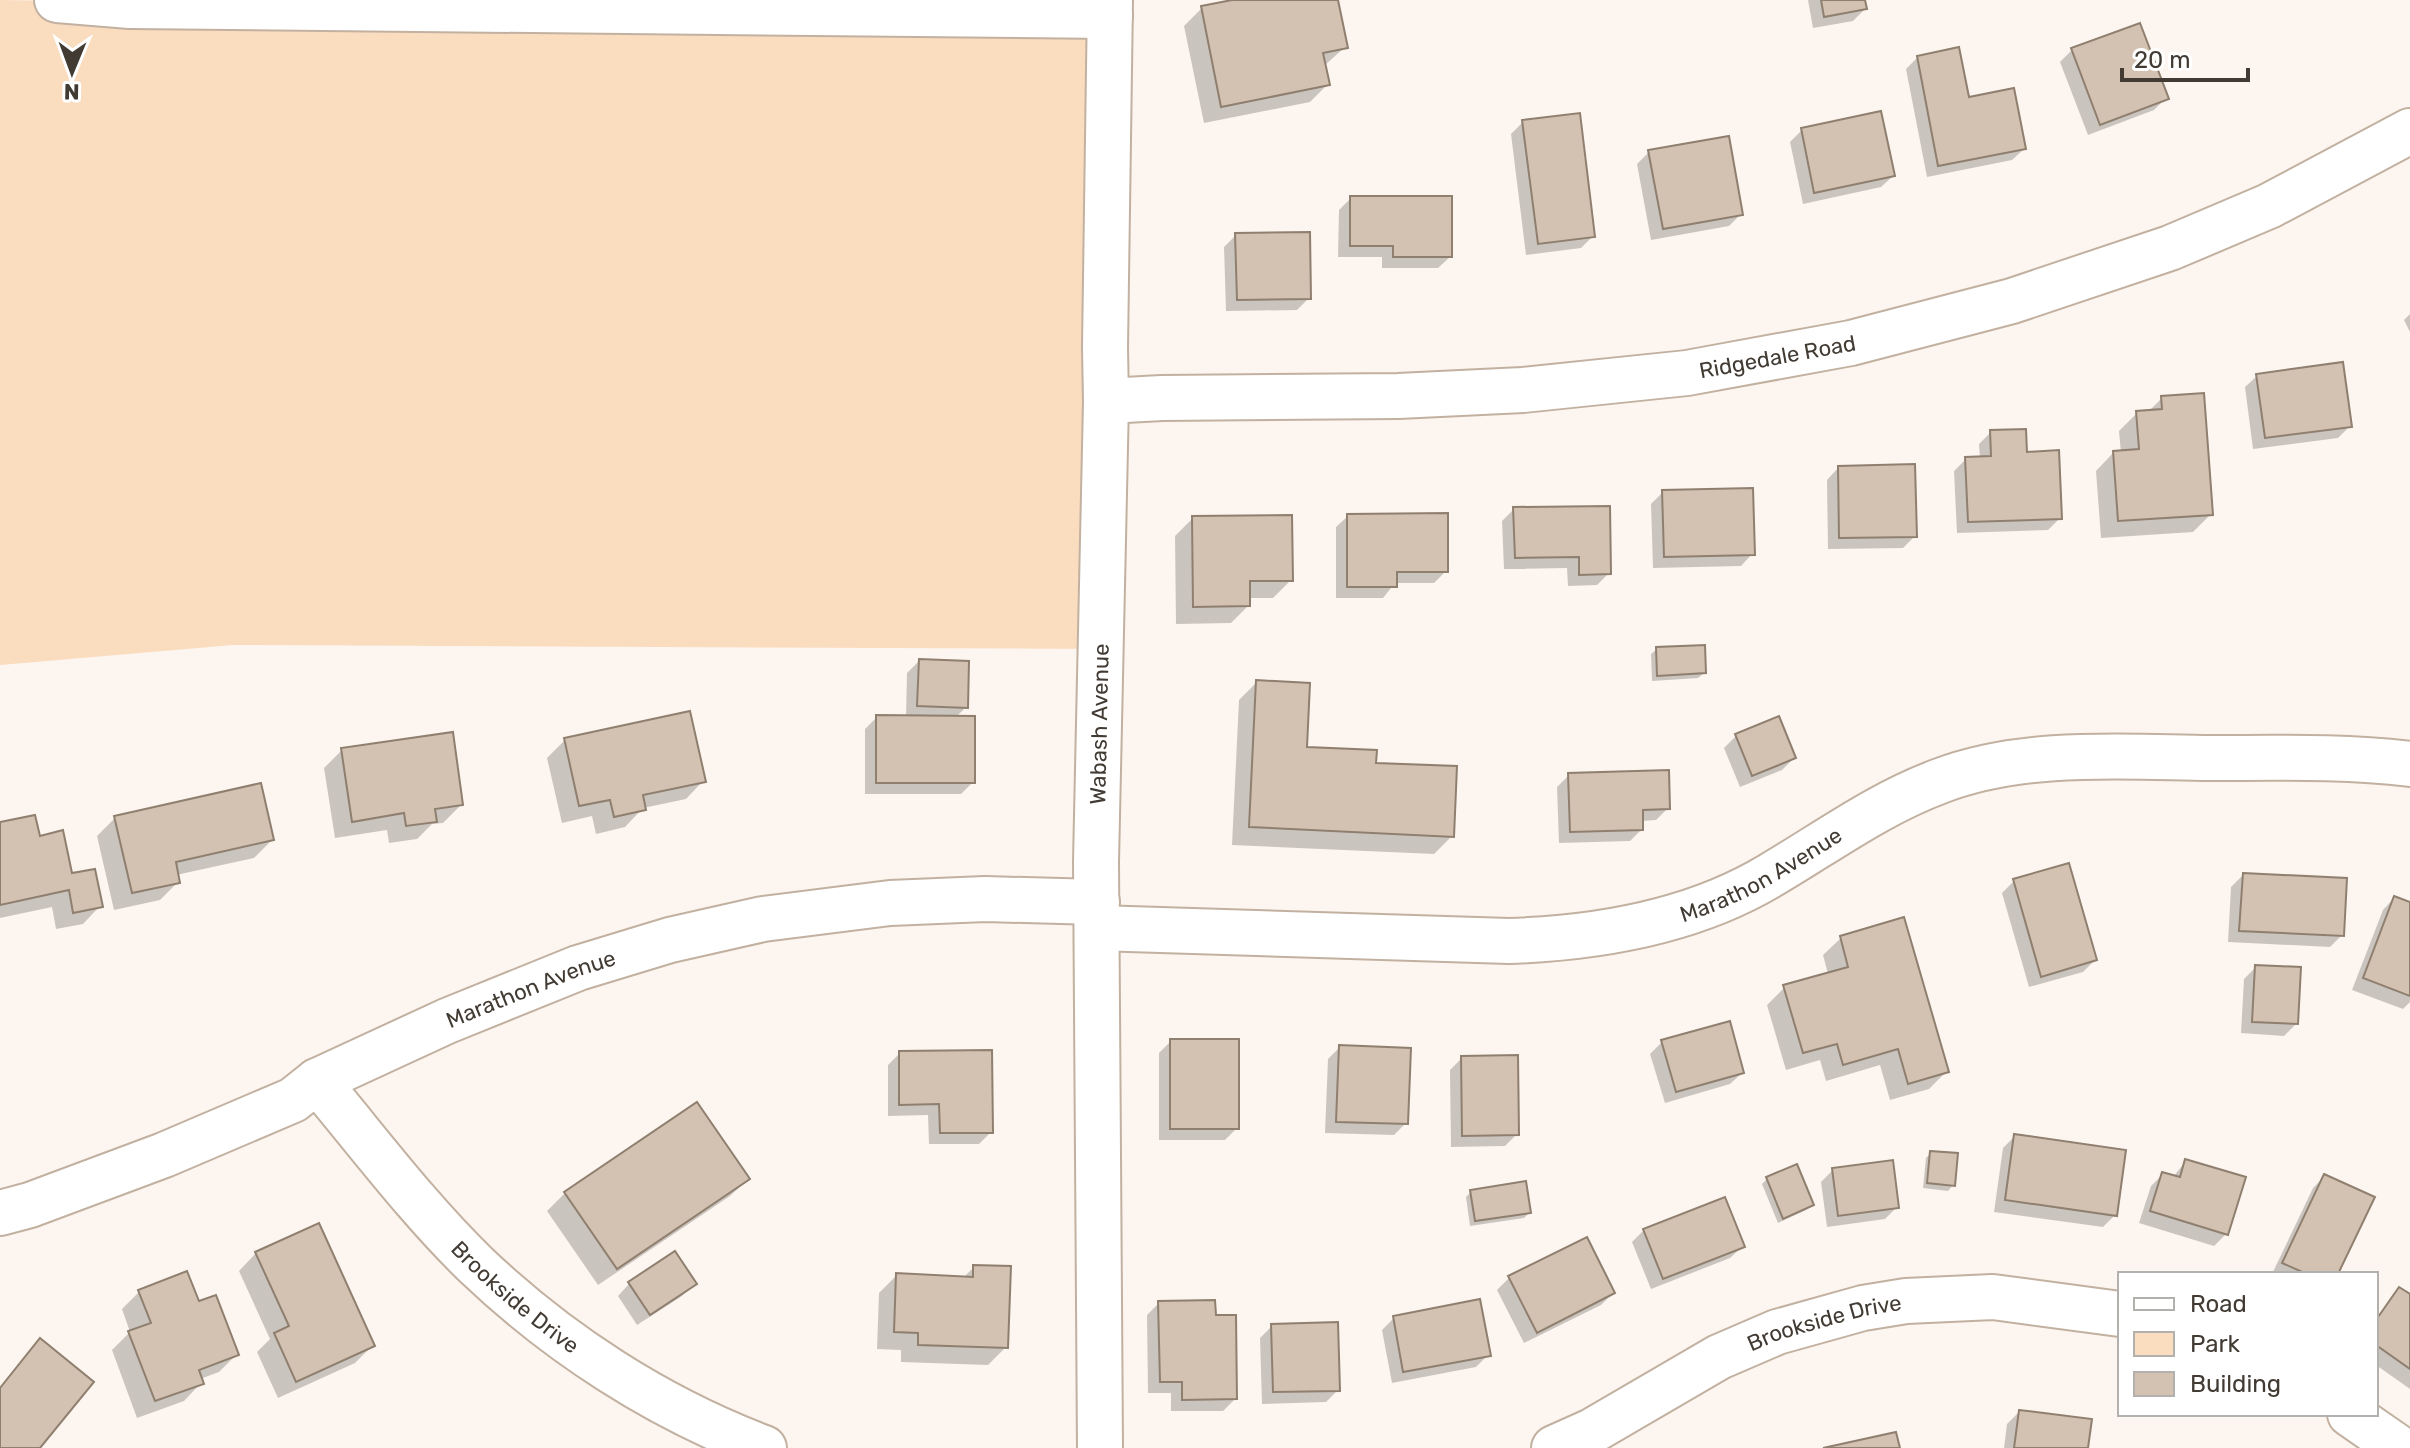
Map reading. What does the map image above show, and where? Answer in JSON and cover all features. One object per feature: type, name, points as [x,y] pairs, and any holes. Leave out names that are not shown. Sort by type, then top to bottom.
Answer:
[{"type":"street","points":[[57,0],[130,6],[487,4],[1110,8]]},
{"type":"street","name":"Wabash Avenue","points":[[1100,1448],[1097,915],[1110,8]]},
{"type":"street","name":"Ridgedale Road","points":[[1106,401],[1398,396],[1537,389],[1687,373],[1851,343],[2012,301],[2170,248],[2269,206],[2410,131]]},
{"type":"street","name":"Marathon Avenue","points":[[0,1213],[30,1205],[164,1155],[293,1100],[317,1081],[447,1021],[578,968],[685,936],[763,919],[890,903],[985,899],[1097,915],[1509,941],[1550,940],[1610,933],[1726,898],[1769,877],[1897,798],[1943,779],[1987,767],[2106,757],[2364,759],[2410,764]]},
{"type":"street","name":"Brookside Drive","points":[[317,1081],[453,1241],[564,1339],[633,1385],[728,1434],[764,1448]]},
{"type":"street","name":"Brookside Drive","points":[[1554,1448],[1592,1431],[1719,1357],[1777,1332],[1863,1308],[1906,1301],[1993,1297],[2118,1314]]},
{"type":"street","points":[[2353,1416],[2399,1448]]},
{"type":"green space","points":[[0,0],[1110,16],[1101,649],[233,645],[0,665]]},
{"type":"building","points":[[1232,0],[1338,0],[1348,48],[1323,53],[1330,85],[1221,107],[1201,6]]},
{"type":"building","points":[[1821,0],[1865,0],[1867,9],[1824,17]]},
{"type":"building","points":[[2140,23],[2169,99],[2100,125],[2071,48]]},
{"type":"building","points":[[1959,47],[1969,97],[2014,88],[2026,149],[1938,166],[1917,56]]},
{"type":"building","points":[[1881,111],[1895,176],[1814,193],[1801,128]]},
{"type":"building","points":[[1580,113],[1595,237],[1538,244],[1522,120]]},
{"type":"building","points":[[1729,136],[1743,215],[1663,229],[1648,150]]},
{"type":"building","points":[[1350,196],[1452,196],[1452,257],[1393,257],[1393,246],[1350,246]]},
{"type":"building","points":[[1310,232],[1311,299],[1237,300],[1235,233]]},
{"type":"building","points":[[2343,362],[2352,427],[2265,438],[2256,374]]},
{"type":"building","points":[[2204,393],[2213,515],[2118,521],[2113,451],[2139,449],[2136,411],[2162,409],[2161,396]]},
{"type":"building","points":[[2026,429],[2027,452],[2059,450],[2062,519],[1968,522],[1965,457],[1991,456],[1990,430]]},
{"type":"building","points":[[1915,464],[1917,537],[1839,538],[1838,466]]},
{"type":"building","points":[[1753,488],[1755,555],[1664,557],[1662,490]]},
{"type":"building","points":[[1610,506],[1611,574],[1579,575],[1579,557],[1515,558],[1513,507]]},
{"type":"building","points":[[1448,513],[1448,572],[1397,572],[1397,587],[1347,587],[1347,514]]},
{"type":"building","points":[[1292,515],[1293,581],[1250,581],[1250,606],[1193,607],[1192,516]]},
{"type":"building","points":[[1705,645],[1706,673],[1657,676],[1656,647]]},
{"type":"building","points":[[919,659],[969,661],[968,708],[917,706]]},
{"type":"building","points":[[1256,680],[1310,683],[1307,747],[1377,750],[1376,763],[1457,766],[1454,837],[1249,827]]},
{"type":"building","points":[[690,711],[706,782],[643,795],[646,810],[614,817],[610,800],[579,806],[564,738]]},
{"type":"building","points":[[876,715],[975,716],[975,783],[876,783]]},
{"type":"building","points":[[1779,716],[1796,758],[1752,776],[1735,734]]},
{"type":"building","points":[[453,732],[463,805],[435,809],[437,822],[406,826],[404,813],[352,822],[341,748]]},
{"type":"building","points":[[1669,770],[1670,809],[1643,810],[1643,830],[1570,832],[1568,773]]},
{"type":"building","points":[[261,783],[274,840],[176,862],[180,883],[132,893],[114,816]]},
{"type":"building","points":[[35,815],[40,836],[63,830],[72,873],[95,869],[103,907],[73,913],[69,890],[0,905],[0,822]]},
{"type":"building","points":[[2069,863],[2097,960],[2041,977],[2013,879]]},
{"type":"building","points":[[2243,873],[2347,878],[2344,936],[2239,931]]},
{"type":"building","points":[[2394,896],[2410,902],[2410,996],[2363,978]]},
{"type":"building","points":[[1904,917],[1949,1072],[1908,1084],[1898,1049],[1843,1065],[1837,1044],[1803,1053],[1783,985],[1848,967],[1840,936]]},
{"type":"building","points":[[2255,965],[2301,967],[2298,1024],[2252,1022]]},
{"type":"building","points":[[1730,1021],[1744,1073],[1676,1092],[1661,1040]]},
{"type":"building","points":[[1170,1039],[1239,1039],[1239,1129],[1170,1129]]},
{"type":"building","points":[[1339,1045],[1411,1048],[1408,1124],[1336,1122]]},
{"type":"building","points":[[992,1050],[993,1133],[940,1133],[939,1104],[899,1105],[899,1051]]},
{"type":"building","points":[[1518,1055],[1519,1135],[1462,1136],[1461,1056]]},
{"type":"building","points":[[697,1102],[750,1179],[617,1269],[564,1192]]},
{"type":"building","points":[[2014,1134],[2126,1150],[2117,1216],[2005,1200]]},
{"type":"building","points":[[1930,1151],[1958,1153],[1955,1186],[1927,1183]]},
{"type":"building","points":[[2185,1159],[2246,1177],[2228,1235],[2150,1211],[2162,1172],[2180,1177]]},
{"type":"building","points":[[1893,1160],[1899,1208],[1838,1216],[1832,1168]]},
{"type":"building","points":[[1797,1164],[1814,1205],[1783,1219],[1766,1177]]},
{"type":"building","points":[[2324,1174],[2375,1197],[2339,1272],[2302,1272],[2282,1263]]},
{"type":"building","points":[[1526,1181],[1531,1213],[1475,1221],[1470,1190]]},
{"type":"building","points":[[1725,1197],[1745,1247],[1663,1279],[1643,1229]]},
{"type":"building","points":[[319,1223],[375,1346],[296,1382],[274,1333],[289,1326],[255,1252]]},
{"type":"building","points":[[1587,1237],[1615,1293],[1537,1333],[1508,1276]]},
{"type":"building","points":[[675,1251],[697,1284],[650,1315],[628,1282]]},
{"type":"building","points":[[973,1265],[1011,1266],[1008,1348],[918,1345],[918,1333],[894,1332],[896,1273],[973,1277]]},
{"type":"building","points":[[187,1271],[199,1301],[216,1295],[239,1355],[199,1370],[204,1384],[155,1401],[128,1331],[151,1323],[138,1290]]},
{"type":"building","points":[[2399,1287],[2410,1294],[2410,1369],[2378,1346],[2378,1317]]},
{"type":"building","points":[[1480,1299],[1491,1356],[1403,1372],[1393,1316]]},
{"type":"building","points":[[1215,1300],[1216,1315],[1236,1315],[1237,1399],[1182,1400],[1182,1382],[1160,1382],[1158,1301]]},
{"type":"building","points":[[1338,1322],[1340,1391],[1273,1392],[1271,1324]]},
{"type":"building","points":[[40,1338],[94,1382],[40,1448],[0,1448],[0,1388]]},
{"type":"building","points":[[2019,1410],[2092,1419],[2088,1448],[2014,1448]]},
{"type":"building","points":[[1896,1432],[1900,1448],[1823,1448]]}]
